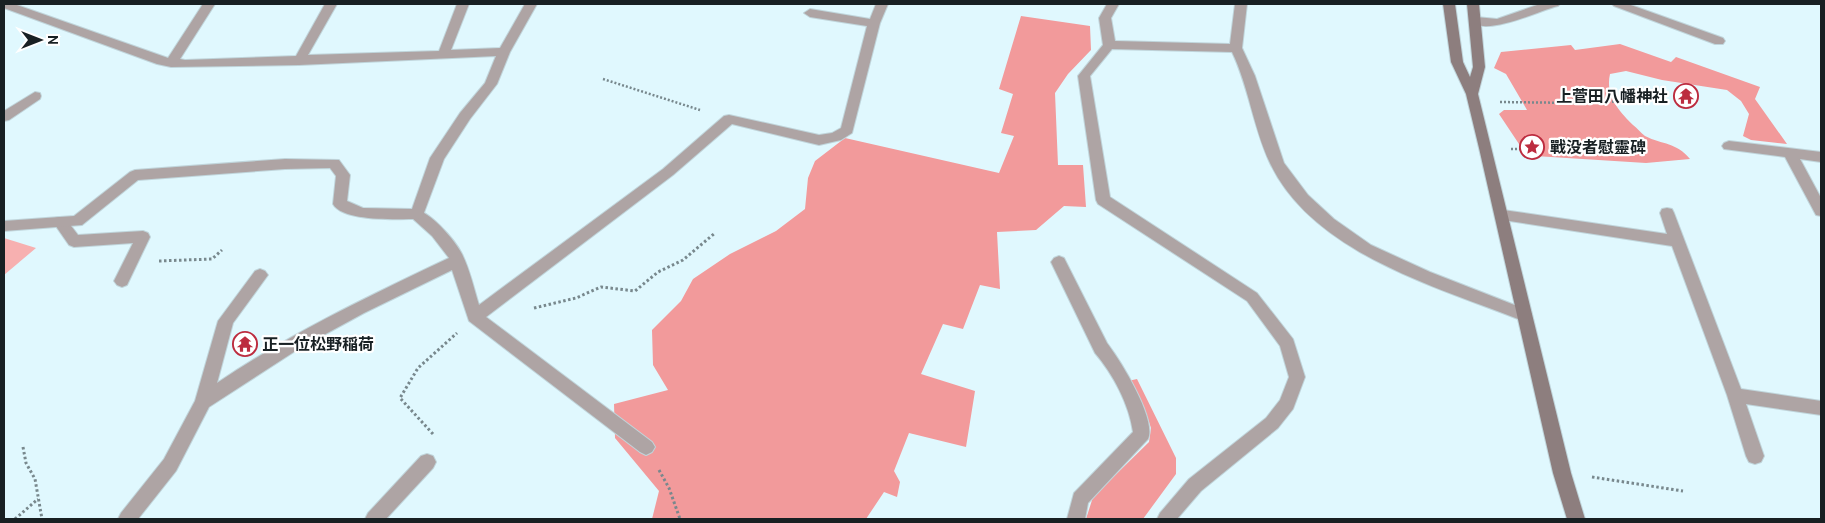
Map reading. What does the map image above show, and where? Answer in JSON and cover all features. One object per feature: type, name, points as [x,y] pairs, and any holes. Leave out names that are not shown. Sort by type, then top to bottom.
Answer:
[{"type":"street","points":[[4,4],[171,63],[299,61],[504,52]]},
{"type":"street","points":[[171,63],[209,4]]},
{"type":"street","points":[[299,61],[331,4]]},
{"type":"street","points":[[442,56],[463,4]]},
{"type":"street","points":[[417,214],[437,158],[465,116],[491,84],[504,52],[531,4]]},
{"type":"street","points":[[475,318],[668,172],[729,120],[818,140],[836,137],[847,130],[874,23],[882,4]]},
{"type":"street","points":[[1112,4],[1105,18],[1109,45],[1084,76],[1103,200],[1252,297],[1287,344],[1297,377],[1287,404],[1272,423],[1194,485],[1166,519]]},
{"type":"street","points":[[1241,4],[1236,48],[1250,76],[1277,164],[1297,193],[1326,220],[1365,248],[1428,277],[1524,315]]},
{"type":"street","points":[[1450,4],[1457,62],[1472,94],[1503,214],[1524,315],[1562,473],[1576,519]]},
{"type":"street","points":[[1472,94],[1479,67],[1473,4]]},
{"type":"street","points":[[1476,21],[1498,23],[1554,4]]},
{"type":"street","points":[[1618,4],[1719,41]]},
{"type":"street","points":[[810,13],[874,23]]},
{"type":"street","points":[[1109,45],[1236,48]]},
{"type":"street","points":[[4,117],[35,96]]},
{"type":"street","points":[[1729,146],[1821,157]]},
{"type":"street","points":[[1790,154],[1821,212]]},
{"type":"street","points":[[4,226],[77,221],[135,175],[285,164],[334,164],[343,175],[340,204],[362,213],[417,214],[437,232],[455,255],[475,318],[646,448]]},
{"type":"street","points":[[1503,214],[1678,241]]},
{"type":"street","points":[[1667,214],[1735,395],[1755,456]]},
{"type":"street","points":[[60,222],[74,241],[143,237],[122,281]]},
{"type":"street","points":[[203,402],[256,367],[383,296],[457,261]]},
{"type":"street","points":[[1059,262],[1098,341],[1110,359],[1139,415],[1142,434],[1080,499],[1076,519]]},
{"type":"street","points":[[127,519],[170,465],[203,402],[226,321],[260,275]]},
{"type":"street","points":[[1735,395],[1821,408]]},
{"type":"street","points":[[374,519],[427,462]]},
{"type":"path","points":[[603,79],[729,120]]},
{"type":"path","points":[[1499,102],[1578,104],[1654,100]]},
{"type":"path","points":[[1507,149],[1531,149]]},
{"type":"path","points":[[174,261],[212,259],[222,250]]},
{"type":"path","points":[[23,447],[26,463],[35,479],[42,519]]},
{"type":"path","points":[[646,448],[669,488],[680,519]]},
{"type":"path","points":[[1562,473],[1683,491]]},
{"type":"path","points":[[15,519],[38,498]]},
{"type":"shaded area","points":[[1021,16],[1090,26],[1091,50],[1068,74],[1055,93],[1058,165],[1083,165],[1086,207],[1064,206],[1036,230],[997,232],[1000,289],[980,285],[963,329],[943,324],[921,374],[975,391],[966,447],[909,433],[894,471],[900,482],[897,497],[884,492],[866,519],[652,519],[659,491],[615,438],[614,404],[668,390],[653,365],[652,330],[681,301],[693,279],[730,254],[776,231],[805,209],[808,178],[815,161],[845,138],[999,173],[1014,136],[1001,133],[1013,94],[999,89]]},
{"type":"shaded area","points":[[1620,44],[1671,62],[1676,57],[1760,87],[1755,99],[1787,144],[1751,140],[1743,136],[1749,114],[1741,101],[1727,90],[1662,80],[1626,71],[1610,74],[1611,96],[1618,109],[1645,136],[1680,150],[1690,159],[1646,163],[1535,156],[1531,147],[1521,147],[1499,114],[1504,110],[1527,110],[1506,74],[1494,68],[1501,52],[1571,45],[1575,50]]},
{"type":"shaded area","points":[[4,238],[36,248],[4,275]]},
{"type":"shaded area","points":[[1137,379],[1176,458],[1176,474],[1143,519],[1086,519],[1093,497],[1149,442],[1151,428],[1144,407],[1128,381]]},
{"type":"place","name":"上菅田八幡神社","points":[[1686,96]]},
{"type":"place","name":"戰没者慰靈碑","points":[[1532,147]]},
{"type":"place","name":"正一位松野稲荷","points":[[245,344]]}]
